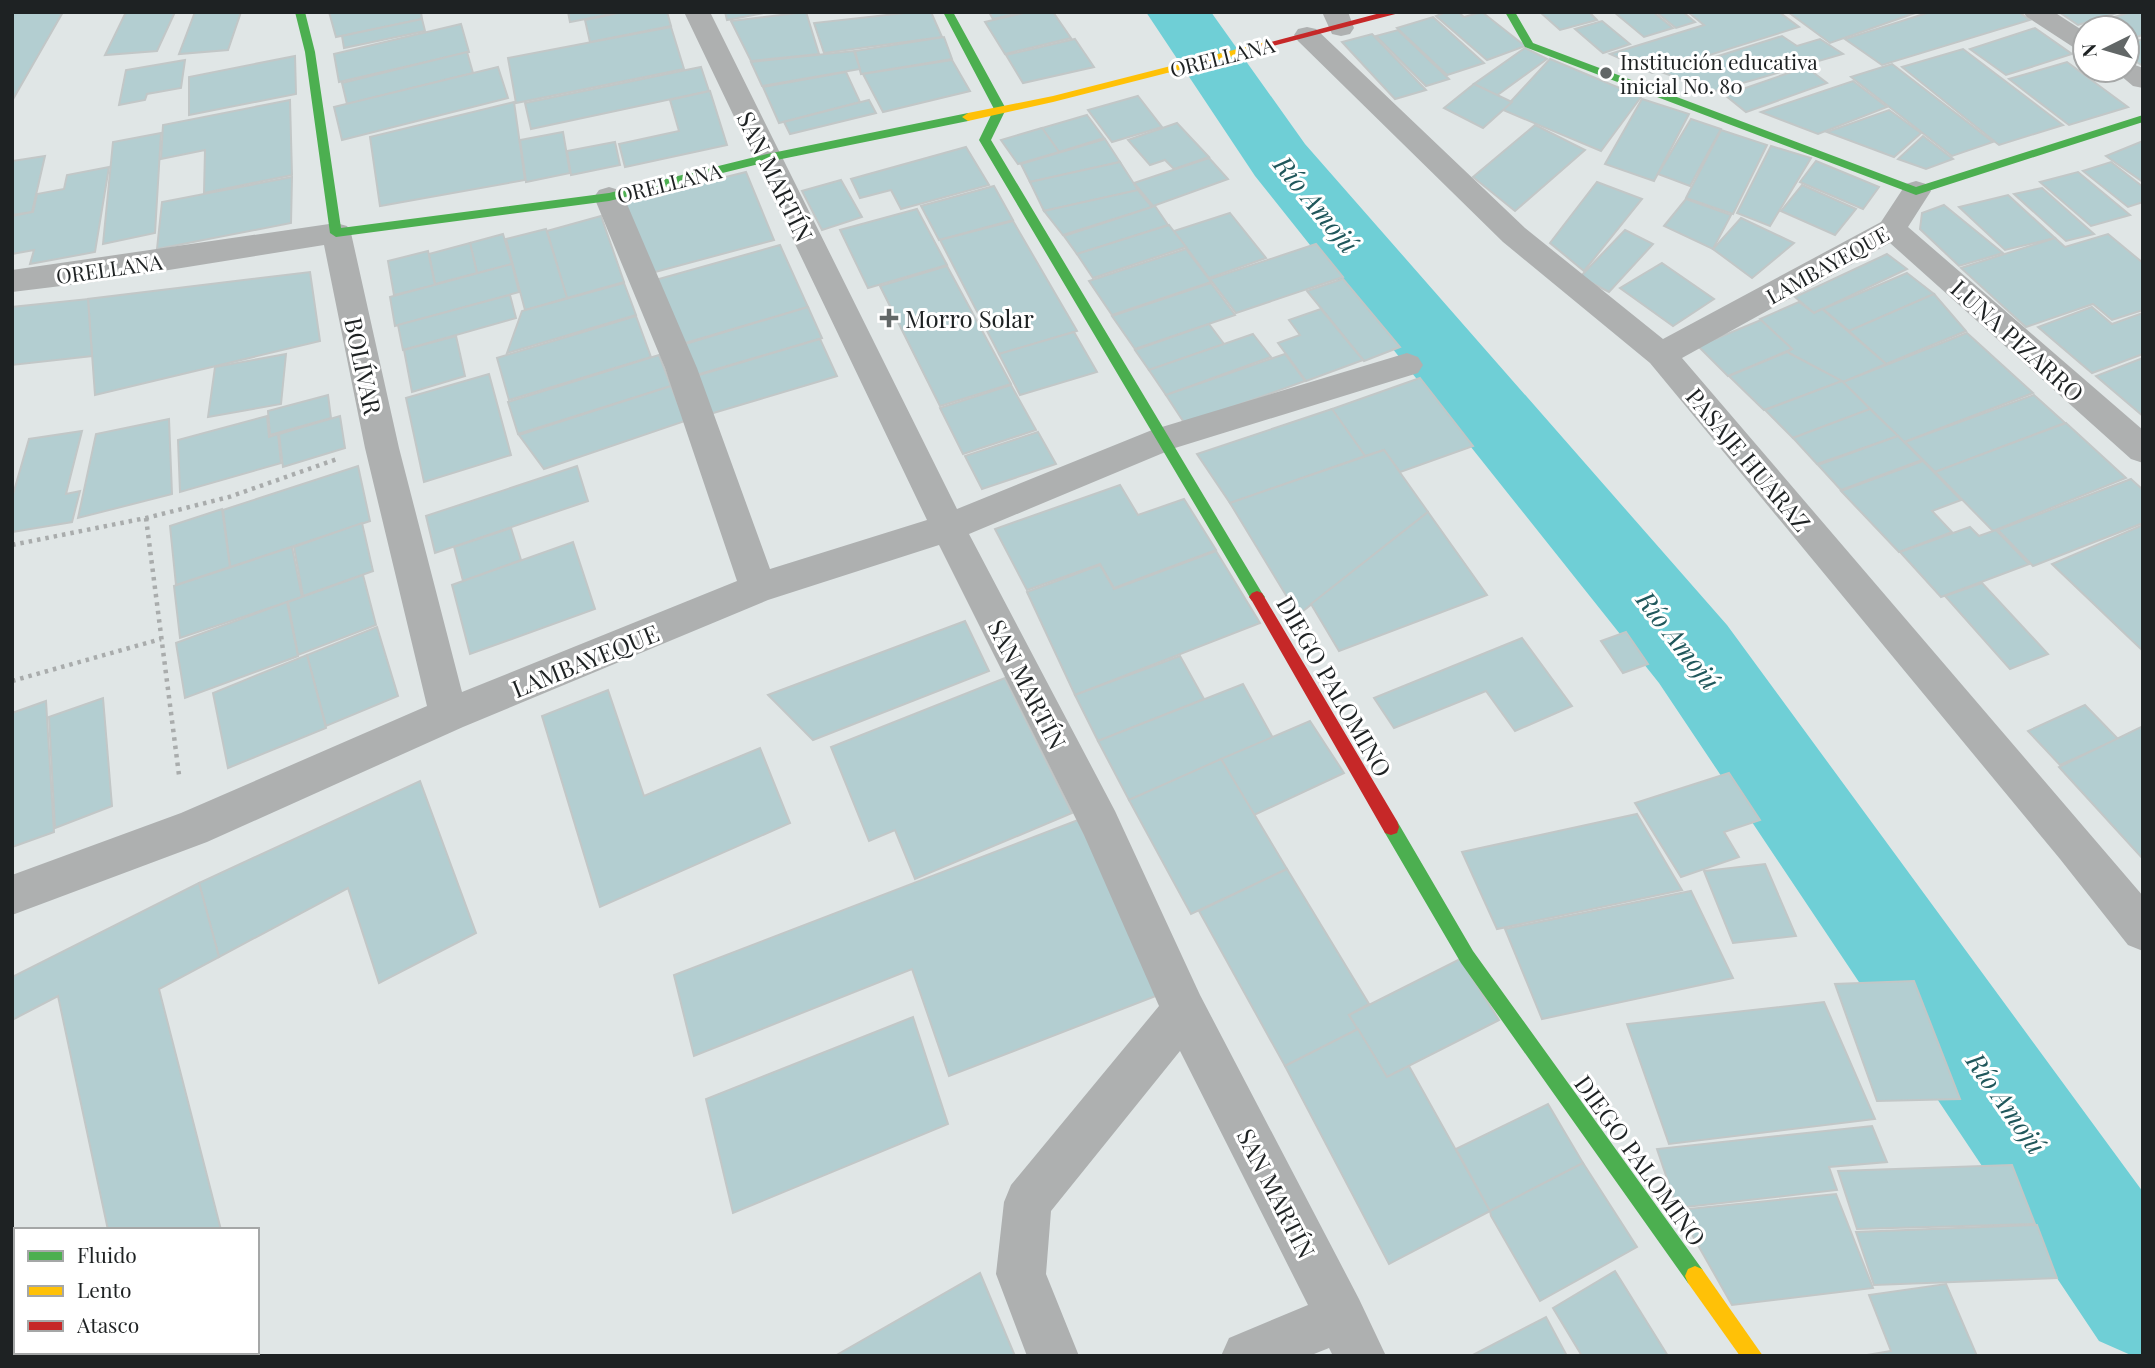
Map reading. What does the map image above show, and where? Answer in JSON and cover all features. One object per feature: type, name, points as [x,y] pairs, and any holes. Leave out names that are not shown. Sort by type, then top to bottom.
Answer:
[{"type":"street","name":"BOLÍVAR","points":[[300,12],[310,52],[336,233],[382,448],[449,715]]},
{"type":"street","name":"SAN MARTÍN","points":[[697,12],[948,528],[1100,824],[1184,1011],[1350,1336]]},
{"type":"street","points":[[948,12],[1000,109]]},
{"type":"street","name":"ORELLANA","points":[[12,281],[94,271],[336,233],[609,197],[767,158],[1114,85],[1307,35],[1338,20],[1398,12]]},
{"type":"street","points":[[1510,12],[1529,44],[1916,191],[2143,118]]},
{"type":"street","points":[[2036,12],[2071,34]]},
{"type":"street","name":"PASAJE HUARAZ","points":[[1307,35],[1514,236],[1661,355],[2066,834],[2143,930]]},
{"type":"street","name":"DIEGO PALOMINO","points":[[1000,109],[985,140],[1164,439],[1467,957],[1753,1356]]},
{"type":"street","name":"LAMBAYEQUE","points":[[1661,355],[1892,229],[1916,191]]},
{"type":"street","points":[[609,197],[681,368],[758,588]]},
{"type":"street","name":"LUNA PIZARRO","points":[[1892,229],[2143,450]]},
{"type":"street","name":"LAMBAYEQUE","points":[[12,895],[192,828],[449,715],[758,588],[948,528],[1164,439],[1407,365]]},
{"type":"street","points":[[1053,1356],[1021,1275],[1028,1202],[1184,1011]]},
{"type":"street","points":[[1247,1356],[1350,1336]]},
{"type":"path","points":[[12,545],[146,519],[229,497],[329,461],[382,448]]},
{"type":"path","points":[[146,519],[179,775]]},
{"type":"path","points":[[12,681],[161,639]]},
{"type":"building","points":[[12,12],[63,12],[12,101]]},
{"type":"building","points":[[126,12],[175,12],[157,51],[105,55]]},
{"type":"building","points":[[195,12],[241,12],[228,50],[179,54]]},
{"type":"building","points":[[329,12],[421,12],[422,19],[336,37]]},
{"type":"building","points":[[568,12],[621,12],[570,22]]},
{"type":"building","points":[[623,12],[667,12],[671,26],[590,42],[585,20]]},
{"type":"building","points":[[725,12],[769,12],[727,20]]},
{"type":"building","points":[[806,12],[819,54],[751,61],[731,21]]},
{"type":"building","points":[[931,12],[942,37],[824,53],[814,23]]},
{"type":"building","points":[[989,12],[1023,12],[993,19]]},
{"type":"building","points":[[1028,12],[1053,12],[1071,38],[1005,54],[985,22]]},
{"type":"building","points":[[1446,12],[1458,12],[1464,17],[1482,12],[1525,46],[1487,60],[1436,16]]},
{"type":"building","points":[[1540,12],[1589,12],[1597,20],[1560,30]]},
{"type":"building","points":[[1614,12],[1653,12],[1673,28],[1644,37]]},
{"type":"building","points":[[1656,12],[1683,12],[1695,22],[1676,28]]},
{"type":"building","points":[[1688,12],[1779,12],[1799,27],[1652,73],[1610,54],[1704,25]]},
{"type":"building","points":[[1788,12],[1918,12],[1830,43]]},
{"type":"building","points":[[1930,12],[2019,12],[2030,20],[1882,65],[1845,39]]},
{"type":"building","points":[[2059,12],[2120,12],[2071,14],[2071,20]]},
{"type":"building","points":[[2143,12],[2143,35],[2141,14],[2124,14]]},
{"type":"building","points":[[1433,17],[1484,63],[1447,75],[1397,28]]},
{"type":"building","points":[[422,19],[425,31],[344,48],[342,36]]},
{"type":"building","points":[[1602,21],[1630,44],[1603,53],[1575,29]]},
{"type":"building","points":[[461,24],[469,52],[339,82],[334,54]]},
{"type":"building","points":[[671,27],[684,69],[516,103],[508,58]]},
{"type":"building","points":[[2035,28],[2071,54],[2006,75],[1970,49]]},
{"type":"building","points":[[1398,30],[1449,79],[1426,86],[1376,36]]},
{"type":"building","points":[[1372,34],[1426,90],[1395,99],[1342,42]]},
{"type":"building","points":[[1782,36],[1797,46],[1820,39],[1843,54],[1715,91],[1664,73]]},
{"type":"building","points":[[944,37],[952,59],[861,74],[855,51]]},
{"type":"building","points":[[1075,39],[1094,67],[1023,83],[1006,55]]},
{"type":"building","points":[[2143,39],[2143,66],[2141,65]]},
{"type":"building","points":[[1525,48],[1547,59],[1496,96],[1474,84]]},
{"type":"building","points":[[1963,49],[2063,125],[1999,145],[1902,67]]},
{"type":"building","points":[[854,51],[860,69],[762,86],[751,62]]},
{"type":"building","points":[[467,52],[473,73],[347,104],[342,83]]},
{"type":"building","points":[[295,56],[296,94],[189,115],[189,77]]},
{"type":"building","points":[[1550,59],[1641,97],[1601,151],[1503,110]]},
{"type":"building","points":[[185,60],[181,88],[147,94],[145,100],[119,105],[126,70]]},
{"type":"building","points":[[952,60],[970,91],[883,112],[863,74]]},
{"type":"building","points":[[2067,62],[2071,65],[2071,84],[2097,84],[2128,107],[2069,125],[2009,79]]},
{"type":"building","points":[[1892,64],[1993,142],[1952,156],[1851,77]]},
{"type":"building","points":[[498,67],[508,98],[342,140],[334,107]]},
{"type":"building","points":[[701,67],[709,91],[531,129],[525,103]]},
{"type":"building","points":[[1806,67],[1827,83],[1746,112],[1725,95]]},
{"type":"building","points":[[846,72],[860,102],[779,123],[763,87]]},
{"type":"building","points":[[1853,81],[1887,107],[1818,134],[1761,112]]},
{"type":"building","points":[[1474,84],[1512,102],[1483,128],[1444,108]]},
{"type":"building","points":[[710,91],[727,145],[625,167],[619,144],[679,131],[670,100]]},
{"type":"building","points":[[1138,96],[1162,127],[1112,142],[1088,110]]},
{"type":"building","points":[[1642,99],[1689,114],[1654,181],[1605,164]]},
{"type":"building","points":[[290,100],[292,175],[204,193],[205,150],[161,159],[163,125]]},
{"type":"building","points":[[869,100],[876,113],[790,134],[784,122]]},
{"type":"building","points":[[514,102],[525,180],[380,206],[370,137]]},
{"type":"building","points":[[1889,110],[1921,133],[1894,157],[1827,132]]},
{"type":"building","points":[[1087,115],[1104,138],[1059,152],[1042,128]]},
{"type":"building","points":[[1691,119],[1721,129],[1690,186],[1658,174]]},
{"type":"building","points":[[1177,123],[1209,157],[1174,169],[1165,160],[1150,165],[1128,140]]},
{"type":"building","points":[[1535,125],[1585,150],[1515,211],[1473,177]]},
{"type":"building","points":[[1042,128],[1059,152],[1018,164],[1001,140]]},
{"type":"building","points":[[1721,130],[1767,145],[1733,214],[1686,198]]},
{"type":"building","points":[[563,132],[570,173],[526,182],[520,140]]},
{"type":"building","points":[[161,133],[155,233],[103,244],[113,142]]},
{"type":"building","points":[[1923,136],[1953,159],[1926,169],[1898,159]]},
{"type":"building","points":[[1105,139],[1120,162],[1030,182],[1021,164]]},
{"type":"building","points":[[2143,141],[2143,182],[2106,156]]},
{"type":"building","points":[[615,142],[620,165],[571,175],[567,151]]},
{"type":"building","points":[[1771,146],[1811,158],[1770,226],[1737,213]]},
{"type":"building","points":[[966,147],[989,185],[901,209],[891,190],[860,198],[851,179]]},
{"type":"building","points":[[45,156],[32,212],[12,215],[12,161]]},
{"type":"building","points":[[1209,158],[1228,179],[1153,206],[1134,183]]},
{"type":"building","points":[[1816,161],[1879,187],[1863,209],[1800,182]]},
{"type":"building","points":[[1120,162],[1138,190],[1044,211],[1030,182]]},
{"type":"building","points":[[2111,162],[2143,187],[2143,202],[2128,207],[2083,171]]},
{"type":"building","points":[[109,167],[95,252],[30,264],[34,250],[12,254],[12,216],[33,212],[37,194],[64,189],[67,175]]},
{"type":"building","points":[[746,172],[774,240],[644,275],[621,203]]},
{"type":"building","points":[[2078,172],[2130,215],[2091,226],[2040,182]]},
{"type":"building","points":[[292,177],[291,223],[157,249],[162,202]]},
{"type":"building","points":[[841,180],[862,217],[822,230],[802,191]]},
{"type":"building","points":[[1597,182],[1642,199],[1584,271],[1550,243]]},
{"type":"building","points":[[1802,185],[1856,209],[1835,235],[1781,211]]},
{"type":"building","points":[[994,186],[1013,220],[939,240],[921,206]]},
{"type":"building","points":[[2042,188],[2094,234],[2066,241],[2014,194]]},
{"type":"building","points":[[1138,190],[1152,207],[1063,235],[1044,211]]},
{"type":"building","points":[[2008,195],[2055,238],[2005,250],[1959,207]]},
{"type":"building","points":[[1686,199],[1731,215],[1713,249],[1664,226]]},
{"type":"building","points":[[1944,205],[2003,253],[1959,266],[1920,229],[1922,213]]},
{"type":"building","points":[[1155,206],[1168,225],[1077,254],[1064,236]]},
{"type":"building","points":[[917,209],[947,265],[868,288],[840,230]]},
{"type":"building","points":[[1230,213],[1266,258],[1209,278],[1174,231]]},
{"type":"building","points":[[601,216],[624,282],[567,298],[547,231]]},
{"type":"building","points":[[1741,218],[1794,243],[1752,278],[1713,249]]},
{"type":"building","points":[[1013,221],[1077,331],[999,354],[940,240]]},
{"type":"building","points":[[1169,225],[1186,247],[1093,278],[1077,254]]},
{"type":"building","points":[[546,229],[567,298],[525,310],[506,239]]},
{"type":"building","points":[[1625,230],[1653,244],[1609,292],[1580,277]]},
{"type":"building","points":[[503,234],[512,264],[477,273],[470,243]]},
{"type":"building","points":[[2108,234],[2143,263],[2143,310],[2112,320],[2093,304],[2026,327],[1961,268],[2055,238],[2065,247]]},
{"type":"building","points":[[470,243],[477,273],[435,284],[429,254]]},
{"type":"building","points":[[1316,244],[1343,277],[1236,313],[1210,279]]},
{"type":"building","points":[[780,245],[808,307],[675,346],[652,281]]},
{"type":"building","points":[[1186,249],[1211,282],[1112,315],[1089,281]]},
{"type":"building","points":[[428,251],[435,285],[394,295],[388,261]]},
{"type":"building","points":[[1887,254],[1907,269],[1814,313],[1795,297]]},
{"type":"building","points":[[1662,263],[1714,299],[1673,326],[1620,288]]},
{"type":"building","points":[[512,264],[519,292],[395,326],[390,297]]},
{"type":"building","points":[[947,266],[1011,384],[940,406],[880,286]]},
{"type":"building","points":[[310,272],[320,341],[95,395],[88,299]]},
{"type":"building","points":[[1907,273],[1934,294],[1849,331],[1823,309]]},
{"type":"building","points":[[1343,279],[1400,347],[1364,361],[1307,291]]},
{"type":"building","points":[[624,283],[636,315],[507,353],[522,311]]},
{"type":"building","points":[[1211,283],[1235,315],[1135,349],[1112,316]]},
{"type":"building","points":[[1934,294],[1966,331],[1886,364],[1849,331]]},
{"type":"building","points":[[510,295],[516,318],[403,350],[398,325]]},
{"type":"building","points":[[88,299],[92,356],[12,365],[12,307]]},
{"type":"building","points":[[1799,302],[1814,313],[1822,309],[1886,364],[1843,382],[1787,352],[1792,349],[1760,319]]},
{"type":"building","points":[[808,307],[822,338],[693,376],[682,345]]},
{"type":"building","points":[[2092,307],[2112,324],[2143,313],[2143,354],[2092,373],[2038,327]]},
{"type":"building","points":[[1321,309],[1363,360],[1306,381],[1278,343],[1300,335],[1289,320]]},
{"type":"building","points":[[636,316],[651,357],[509,400],[497,358]]},
{"type":"building","points":[[1761,320],[1792,349],[1728,376],[1698,346]]},
{"type":"building","points":[[1209,324],[1224,344],[1149,370],[1135,350]]},
{"type":"building","points":[[1074,332],[1097,372],[1020,395],[999,354]]},
{"type":"building","points":[[1967,333],[2033,393],[1904,442],[1843,382]]},
{"type":"building","points":[[1253,334],[1271,357],[1166,395],[1149,370]]},
{"type":"building","points":[[456,336],[465,376],[412,392],[404,350]]},
{"type":"building","points":[[820,339],[837,376],[710,414],[696,376]]},
{"type":"building","points":[[1787,352],[1842,381],[1764,410],[1729,376]]},
{"type":"building","points":[[286,354],[281,404],[208,417],[215,367]]},
{"type":"building","points":[[1285,354],[1305,381],[1185,424],[1166,395]]},
{"type":"building","points":[[659,355],[671,386],[518,434],[508,402]]},
{"type":"building","points":[[2143,358],[2143,416],[2096,376]]},
{"type":"building","points":[[489,374],[511,455],[424,482],[406,398]]},
{"type":"building","points":[[1420,378],[1473,446],[1400,472],[1384,450],[1365,456],[1332,409]]},
{"type":"building","points":[[1842,381],[1870,409],[1793,438],[1765,410]]},
{"type":"building","points":[[1011,385],[1036,430],[963,454],[940,408]]},
{"type":"building","points":[[671,386],[685,421],[544,469],[519,435]]},
{"type":"building","points":[[328,395],[331,418],[270,435],[268,411]]},
{"type":"building","points":[[2034,395],[2065,423],[1935,472],[1905,442]]},
{"type":"building","points":[[1332,409],[1365,456],[1230,503],[1197,454]]},
{"type":"building","points":[[1870,409],[1898,436],[1817,464],[1793,438]]},
{"type":"building","points":[[267,416],[269,437],[278,434],[281,463],[180,492],[178,440]]},
{"type":"building","points":[[340,416],[345,448],[283,467],[279,434]]},
{"type":"building","points":[[169,419],[172,494],[78,518],[96,434]]},
{"type":"building","points":[[2066,423],[2126,478],[1993,531],[1935,472]]},
{"type":"building","points":[[82,431],[66,494],[80,491],[72,522],[12,532],[12,498],[29,439]]},
{"type":"building","points":[[1038,432],[1056,464],[982,489],[965,456]]},
{"type":"building","points":[[1898,436],[1922,460],[1841,490],[1818,465]]},
{"type":"building","points":[[1384,450],[1428,512],[1298,615],[1230,503]]},
{"type":"building","points":[[1923,461],[1961,500],[1932,511],[1952,532],[1899,552],[1841,491]]},
{"type":"building","points":[[358,466],[370,521],[230,567],[223,510]]},
{"type":"building","points":[[577,466],[588,501],[435,553],[426,516]]},
{"type":"building","points":[[2131,479],[2143,490],[2143,523],[2033,566],[1998,530]]},
{"type":"building","points":[[1120,485],[1138,515],[1184,499],[1216,550],[1114,588],[1100,564],[1027,590],[995,529]]},
{"type":"building","points":[[222,509],[230,567],[176,585],[170,526]]},
{"type":"building","points":[[1428,512],[1487,595],[1339,651],[1311,604]]},
{"type":"building","points":[[362,523],[373,571],[303,596],[294,547]]},
{"type":"building","points":[[2143,525],[2143,650],[2142,650],[2052,564]]},
{"type":"building","points":[[1970,527],[1979,536],[1996,530],[2029,564],[1941,597],[1900,552]]},
{"type":"building","points":[[511,528],[521,560],[463,581],[454,547]]},
{"type":"building","points":[[573,542],[595,609],[470,654],[452,585]]},
{"type":"building","points":[[292,547],[302,597],[180,638],[174,586]]},
{"type":"building","points":[[1216,551],[1260,623],[1075,695],[1027,592],[1100,565],[1114,589]]},
{"type":"building","points":[[363,575],[376,625],[298,655],[288,602]]},
{"type":"building","points":[[1982,583],[2048,654],[2010,669],[1945,596]]},
{"type":"building","points":[[287,602],[298,656],[185,698],[176,643]]},
{"type":"building","points":[[965,621],[989,671],[813,740],[768,695]]},
{"type":"building","points":[[377,627],[398,696],[326,726],[307,655]]},
{"type":"building","points":[[1626,632],[1648,664],[1623,673],[1601,641]]},
{"type":"building","points":[[1522,638],[1572,706],[1515,731],[1486,691],[1394,728],[1374,698]]},
{"type":"building","points":[[307,655],[326,728],[228,768],[213,693]]},
{"type":"building","points":[[1180,656],[1204,699],[1098,741],[1075,695]]},
{"type":"building","points":[[1005,678],[1072,813],[915,879],[895,830],[869,841],[831,747]]},
{"type":"building","points":[[1243,684],[1273,738],[1129,800],[1098,741]]},
{"type":"building","points":[[608,690],[644,796],[760,748],[790,823],[600,907],[542,716]]},
{"type":"building","points":[[103,698],[112,806],[55,828],[49,717]]},
{"type":"building","points":[[46,701],[54,832],[12,847],[12,713]]},
{"type":"building","points":[[2085,705],[2118,739],[2060,765],[2028,731]]},
{"type":"building","points":[[1310,721],[1344,773],[1254,815],[1221,759]]},
{"type":"building","points":[[2143,726],[2143,859],[2059,767]]},
{"type":"building","points":[[1221,759],[1287,869],[1191,914],[1129,800]]},
{"type":"building","points":[[1729,773],[1760,820],[1724,832],[1739,857],[1681,877],[1635,803]]},
{"type":"building","points":[[420,781],[476,933],[379,983],[348,888],[219,957],[199,883]]},
{"type":"building","points":[[1637,814],[1682,890],[1497,929],[1462,852]]},
{"type":"building","points":[[1078,820],[1161,994],[949,1076],[912,969],[694,1056],[674,975]]},
{"type":"building","points":[[1765,864],[1796,936],[1733,943],[1704,871]]},
{"type":"building","points":[[1287,869],[1369,1004],[1349,1015],[1358,1029],[1285,1066],[1199,911]]},
{"type":"building","points":[[199,883],[219,957],[159,989],[220,1228],[108,1228],[58,996],[12,1020],[12,977]]},
{"type":"building","points":[[1691,891],[1733,978],[1542,1019],[1505,929]]},
{"type":"building","points":[[1460,959],[1499,1020],[1387,1077],[1349,1015]]},
{"type":"building","points":[[1914,981],[1960,1099],[1877,1101],[1835,984]]},
{"type":"building","points":[[1824,1002],[1875,1119],[1669,1144],[1627,1024]]},
{"type":"building","points":[[913,1017],[948,1124],[733,1213],[706,1099]]},
{"type":"building","points":[[1358,1029],[1387,1077],[1409,1066],[1490,1211],[1389,1264],[1285,1066]]},
{"type":"building","points":[[1548,1104],[1583,1163],[1490,1211],[1456,1149]]},
{"type":"building","points":[[1872,1126],[1887,1162],[1829,1167],[1837,1190],[1677,1208],[1657,1149]]},
{"type":"building","points":[[1583,1163],[1637,1247],[1540,1301],[1490,1211]]},
{"type":"building","points":[[2012,1165],[2035,1224],[1857,1229],[1838,1171]]},
{"type":"building","points":[[1836,1194],[1873,1288],[1732,1305],[1678,1210]]},
{"type":"building","points":[[2037,1225],[2057,1278],[1874,1285],[1856,1232]]},
{"type":"building","points":[[1615,1271],[1668,1356],[1582,1356],[1553,1308]]},
{"type":"building","points":[[980,1273],[1015,1356],[835,1356]]},
{"type":"building","points":[[1946,1284],[1977,1356],[1861,1356],[1891,1351],[1869,1295]]},
{"type":"building","points":[[1546,1317],[1567,1356],[1471,1356]]},
{"type":"waterway","name":"Río Amojú","points":[[1178,12],[1280,160],[1693,654],[2143,1297]]},
{"type":"traffic: fast","points":[[300,12],[310,52],[336,233],[609,197],[767,158],[968,117]]},
{"type":"traffic: fast","points":[[948,12],[1000,109],[985,140],[1257,597]]},
{"type":"traffic: fast","points":[[1510,12],[1529,45],[1916,191],[2143,118]]},
{"type":"traffic: fast","points":[[1391,827],[1467,957],[1695,1276]]},
{"type":"traffic: slow","points":[[968,117],[1053,99],[1265,45]]},
{"type":"traffic: slow","points":[[1695,1276],[1753,1356]]},
{"type":"traffic: jam","points":[[1265,45],[1398,12]]},
{"type":"traffic: jam","points":[[1257,597],[1391,827]]},
{"type":"place","name":"Institución educativa inicial No. 80","points":[[1606,73]]},
{"type":"place","name":"Morro Solar","points":[[889,318]]}]
